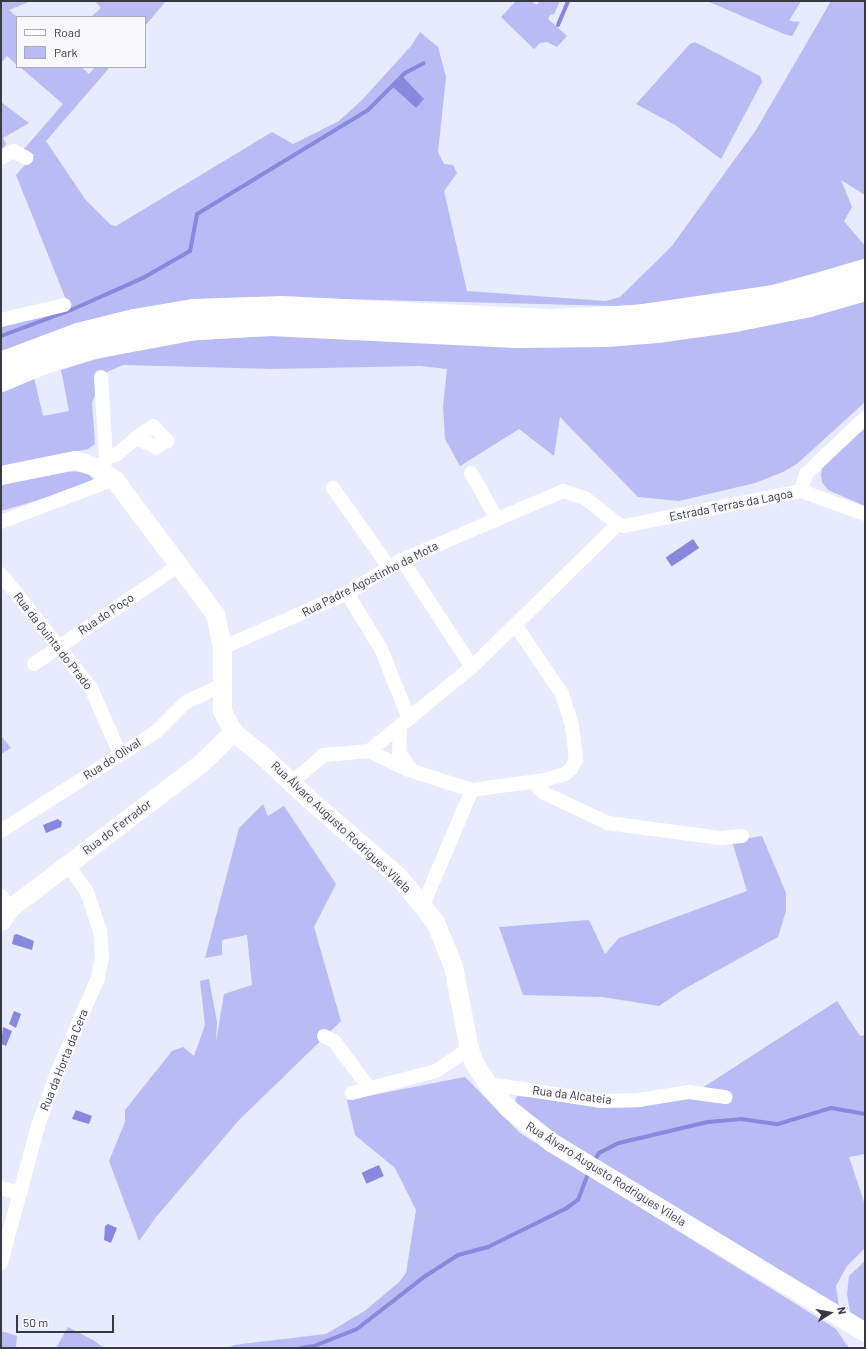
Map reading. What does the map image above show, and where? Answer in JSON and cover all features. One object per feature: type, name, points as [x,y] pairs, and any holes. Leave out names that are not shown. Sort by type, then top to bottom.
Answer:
[{"type":"main road","points":[[1,363],[78,334],[134,320],[194,310],[282,307],[550,320],[637,316],[858,282]]},
{"type":"main road","points":[[1,381],[42,364],[89,350],[196,329],[270,325],[518,337],[607,336],[657,332],[735,321],[858,282]]},
{"type":"main road","points":[[1,475],[70,460],[108,469]]},
{"type":"main road","name":"Rua Álvaro Augusto Rodrigues Vilela","points":[[108,469],[215,614],[222,648],[222,711],[233,732],[399,877],[423,905],[441,932],[449,953],[469,1049],[488,1086],[528,1126],[584,1162],[865,1332]]},
{"type":"main road","name":"Rua do Ferrador","points":[[4,908],[202,763],[233,732]]},
{"type":"street","points":[[1,158],[13,151],[26,158]]},
{"type":"street","points":[[1,320],[64,305]]},
{"type":"street","points":[[101,377],[108,469]]},
{"type":"street","points":[[801,491],[806,474],[865,418]]},
{"type":"street","points":[[1,522],[108,469],[116,455],[136,438]]},
{"type":"street","points":[[471,473],[497,519]]},
{"type":"street","points":[[333,488],[389,567]]},
{"type":"street","name":"Rua Padre Agostinho da Mota","points":[[222,648],[347,593],[402,560],[563,491],[585,498],[618,524]]},
{"type":"street","name":"Estrada Terras da Lagoa","points":[[618,524],[624,526],[801,491],[865,514]]},
{"type":"street","points":[[369,751],[472,667],[516,626],[573,566],[618,524]]},
{"type":"street","points":[[402,560],[472,667]]},
{"type":"street","name":"Rua do Poço","points":[[34,664],[179,565]]},
{"type":"street","name":"Rua da Quinta do Prado","points":[[1,574],[91,688],[120,754]]},
{"type":"street","points":[[347,593],[380,649],[404,723],[398,752],[415,772]]},
{"type":"street","points":[[292,782],[324,755],[369,751],[415,772],[472,790],[533,782],[565,774],[571,769],[576,759],[572,725],[562,694],[516,626]]},
{"type":"street","name":"Rua do Olival","points":[[1,831],[156,732],[186,702],[221,686]]},
{"type":"street","points":[[533,782],[544,793],[608,823],[720,838],[742,836]]},
{"type":"street","points":[[423,905],[472,790]]},
{"type":"street","name":"Rua da Horta da Cera","points":[[1,1263],[38,1126],[58,1070],[98,978],[102,958],[100,931],[87,892],[67,863]]},
{"type":"street","points":[[324,1036],[334,1041],[369,1088]]},
{"type":"street","points":[[352,1093],[436,1071],[469,1049]]},
{"type":"street","name":"Rua da Alcateia","points":[[488,1086],[496,1084],[600,1101],[639,1100],[689,1092],[726,1097]]},
{"type":"street","points":[[1,1188],[20,1193]]},
{"type":"green space","points":[[1,1],[31,1],[9,10],[16,16],[16,64],[7,56],[1,63]]},
{"type":"green space","points":[[95,1],[166,1],[146,25],[146,16],[92,16],[101,8]]},
{"type":"green space","points":[[516,1],[531,1],[537,5],[540,1],[560,1],[554,14],[550,15],[548,19],[567,36],[557,47],[547,42],[540,43],[534,49],[501,17]]},
{"type":"green space","points":[[707,1],[801,1],[789,21],[800,22],[792,36]]},
{"type":"green space","points":[[831,1],[865,1],[865,195],[841,180],[852,207],[844,221],[865,246],[864,260],[753,290],[671,302],[617,306],[300,298],[1,352],[1,323],[69,307],[16,175],[34,155],[24,149],[63,104],[21,68],[82,68],[89,74],[94,68],[109,68],[46,141],[85,199],[111,225],[116,226],[272,132],[293,144],[339,121],[362,100],[411,46],[420,32],[438,47],[446,77],[438,152],[444,164],[453,165],[457,173],[444,191],[467,291],[606,301],[620,297],[671,247],[756,130]]},
{"type":"green space","points":[[695,42],[760,76],[762,82],[721,159],[675,125],[636,104],[690,44]]},
{"type":"green space","points":[[1,102],[29,123],[3,138],[6,144],[1,150]]},
{"type":"green space","points":[[865,301],[865,402],[798,463],[783,472],[755,483],[679,501],[638,497],[560,417],[554,456],[519,429],[460,466],[445,439],[443,406],[447,369],[420,366],[272,369],[123,365],[107,372],[92,402],[95,444],[88,449],[1,468],[1,392],[34,378],[43,416],[69,411],[61,370],[120,352],[184,341]]},
{"type":"green space","points":[[865,427],[865,506],[828,490],[822,482],[821,475],[822,467]]},
{"type":"green space","points":[[63,471],[87,472],[96,483],[1,511],[1,485]]},
{"type":"green space","points":[[1,736],[11,748],[1,754]]},
{"type":"green space","points":[[263,804],[268,816],[284,806],[336,884],[314,927],[341,1021],[239,1120],[156,1217],[139,1241],[109,1161],[125,1122],[125,1110],[172,1051],[183,1047],[194,1056],[205,1025],[200,981],[209,979],[217,1022],[216,1042],[224,994],[252,985],[247,935],[222,940],[222,955],[205,958],[239,828]]},
{"type":"green space","points":[[762,836],[786,893],[786,911],[778,937],[684,989],[659,1006],[602,997],[523,995],[499,927],[589,920],[605,954],[619,938],[747,891],[732,841]]},
{"type":"green space","points":[[837,1001],[860,1036],[865,1035],[865,1154],[849,1157],[865,1205],[865,1248],[847,1266],[836,1286],[839,1308],[719,1237],[520,1111],[515,1102],[517,1096],[617,1106],[685,1099]]},
{"type":"green space","points":[[465,1077],[520,1133],[836,1329],[849,1348],[228,1348],[234,1345],[326,1334],[366,1310],[399,1282],[406,1273],[416,1210],[395,1168],[355,1135],[347,1100]]},
{"type":"green space","points":[[865,1261],[865,1325],[850,1312],[847,1294],[849,1276]]},
{"type":"green space","points":[[68,1327],[93,1340],[104,1348],[56,1348]]},
{"type":"green space","points":[[1,1331],[17,1336],[16,1348],[1,1348]]},
{"type":"shaded area","points":[[403,77],[424,99],[416,108],[393,87]]},
{"type":"shaded area","points":[[693,539],[699,548],[672,567],[666,557]]},
{"type":"shaded area","points":[[58,819],[62,822],[61,827],[46,833],[43,825]]},
{"type":"shaded area","points":[[17,934],[34,941],[32,950],[12,944],[14,935]]},
{"type":"shaded area","points":[[14,1011],[21,1014],[16,1028],[9,1024]]},
{"type":"shaded area","points":[[3,1027],[12,1031],[6,1046],[1,1044]]},
{"type":"shaded area","points":[[76,1110],[92,1116],[89,1124],[72,1119]]},
{"type":"shaded area","points":[[379,1165],[384,1176],[367,1184],[362,1173]]},
{"type":"shaded area","points":[[108,1224],[117,1228],[111,1243],[104,1240],[105,1226]]},
{"type":"waterway","points":[[558,25],[568,1]]},
{"type":"waterway","points":[[1,336],[71,310],[143,278],[190,251],[197,214],[368,110],[405,73],[424,63]]},
{"type":"waterway","points":[[594,1161],[599,1153],[619,1143],[708,1122],[741,1119],[778,1124],[831,1108],[865,1114]]},
{"type":"waterway","points":[[301,1348],[314,1346],[357,1329],[424,1277],[458,1255],[488,1247],[565,1209],[578,1200],[589,1171]]}]
